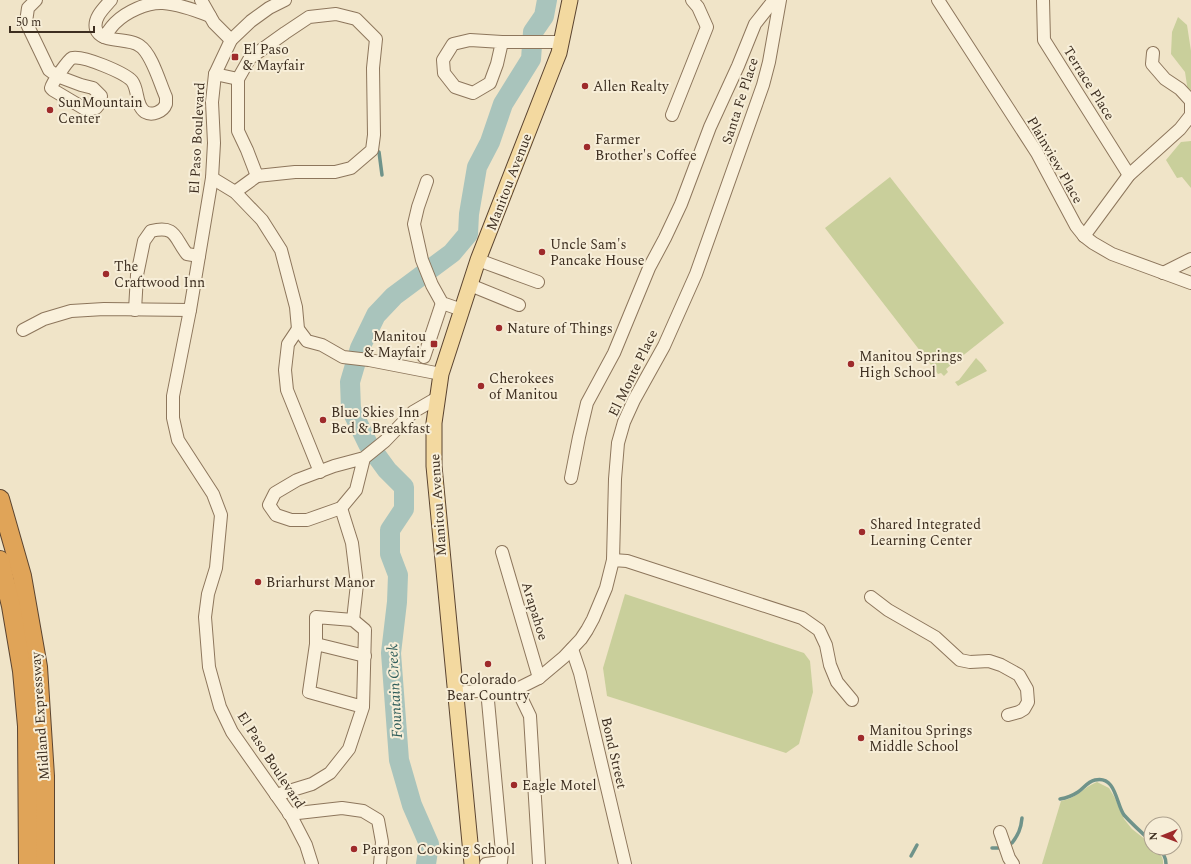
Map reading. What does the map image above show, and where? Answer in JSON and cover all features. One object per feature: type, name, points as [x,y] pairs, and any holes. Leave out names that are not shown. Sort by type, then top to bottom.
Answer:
[{"type":"highway","name":"Midland Expressway","points":[[0,499],[22,576],[38,667],[45,776],[45,864]]},
{"type":"highway","name":"Midland Expressway","points":[[0,560],[11,606],[22,671],[27,726],[28,864]]},
{"type":"main road","name":"Manitou Avenue","points":[[472,864],[434,466],[434,423],[441,374],[478,260],[555,63],[570,0]]},
{"type":"street","points":[[36,0],[28,8],[26,22],[49,70],[57,76],[71,58],[81,58],[120,73],[131,80],[141,108],[147,113],[155,113],[166,104],[166,98],[149,55],[140,45],[100,36],[97,31],[96,20],[111,0]]},
{"type":"street","points":[[201,0],[214,23],[231,40]]},
{"type":"street","name":"El Paso Boulevard","points":[[285,0],[269,8],[251,21],[231,40],[215,74],[212,102],[214,143],[212,178],[190,310],[173,396],[173,418],[178,440],[213,494],[220,515],[216,568],[208,594],[205,617],[209,667],[220,707],[232,732],[290,814],[306,845],[312,864]]},
{"type":"street","points":[[672,115],[707,27],[698,7],[692,0]]},
{"type":"street","name":"Santa Fe Place","points":[[571,478],[588,403],[614,353],[649,268],[681,204],[710,127],[755,24],[774,0]]},
{"type":"street","name":"Santa Fe Place","points":[[719,209],[769,62],[780,0]]},
{"type":"street","name":"Plainview Place","points":[[938,0],[1036,154],[1068,214],[1084,236],[1107,252],[1191,283]]},
{"type":"street","name":"Terrace Place","points":[[1043,0],[1044,40],[1129,175]]},
{"type":"street","points":[[104,37],[116,22],[126,14],[140,8],[156,4],[162,3],[176,6],[210,16]]},
{"type":"street","points":[[235,192],[257,176],[295,172],[335,172],[351,168],[372,150],[374,135],[373,68],[376,39],[356,19],[336,14],[309,17],[250,58],[238,79],[238,131],[257,176]]},
{"type":"street","points":[[502,42],[497,64],[490,83],[473,93],[455,87],[444,73],[443,60],[453,44],[470,40],[502,42],[561,42]]},
{"type":"street","points":[[1084,236],[1129,175],[1180,129],[1191,115],[1191,101],[1180,89],[1165,79],[1152,64],[1154,53]]},
{"type":"street","points":[[215,74],[238,79]]},
{"type":"street","points":[[212,178],[235,192],[262,220],[281,250],[296,307],[298,329],[307,341],[343,356],[441,374]]},
{"type":"street","points":[[427,181],[414,224],[422,260],[432,285],[442,303],[462,310]]},
{"type":"street","name":"El Monte Place","points":[[456,693],[517,689],[539,678],[564,657],[588,630],[601,602],[610,575],[613,560],[615,472],[618,443],[624,422],[634,400],[664,346],[696,274],[719,209]]},
{"type":"street","points":[[135,310],[137,275],[144,241],[151,231],[162,228],[171,232],[179,240],[187,254],[199,256]]},
{"type":"street","points":[[1163,273],[1191,259]]},
{"type":"street","points":[[478,260],[538,282]]},
{"type":"street","points":[[470,285],[519,305]]},
{"type":"street","points":[[424,357],[442,303]]},
{"type":"street","points":[[23,330],[44,319],[71,311],[104,309],[190,310]]},
{"type":"street","points":[[298,329],[288,344],[285,370],[287,390],[320,472]]},
{"type":"street","points":[[364,458],[356,490],[341,508],[307,520],[292,520],[276,515],[269,505],[275,493],[297,480],[334,466],[364,458],[385,441],[413,412],[437,398]]},
{"type":"street","points":[[341,508],[352,543],[356,584],[353,620]]},
{"type":"street","name":"Arapahoe","points":[[502,552],[539,678]]},
{"type":"street","points":[[613,560],[627,561],[802,618],[819,630],[826,645],[830,665],[837,682],[852,700]]},
{"type":"street","points":[[871,597],[888,610],[935,637],[960,660],[970,662],[990,662],[1001,665],[1019,675],[1027,689],[1028,702],[1024,709],[1008,715]]},
{"type":"street","points":[[276,794],[312,784],[330,773],[349,749],[363,707],[365,630],[353,620],[316,617],[316,644],[309,692],[363,707]]},
{"type":"street","points":[[316,644],[365,656]]},
{"type":"street","name":"Bond Street","points":[[572,649],[580,673],[625,864]]},
{"type":"street","points":[[517,689],[530,716],[539,864]]},
{"type":"street","points":[[486,864],[501,862],[502,852],[487,690]]},
{"type":"street","points":[[290,814],[342,808],[364,811],[378,820],[382,842],[380,864]]},
{"type":"street","points":[[1000,832],[1009,858],[1013,864]]},
{"type":"green space","points":[[1178,17],[1187,25],[1191,51],[1191,96],[1188,92],[1185,72],[1171,54],[1172,32]]},
{"type":"green space","points":[[1191,141],[1191,188],[1182,177],[1177,178],[1166,160],[1181,142]]},
{"type":"green space","points":[[890,177],[1004,323],[946,369],[948,372],[944,376],[941,373],[938,374],[825,228]]},
{"type":"green space","points":[[976,358],[987,371],[958,386],[955,382],[959,380]]},
{"type":"green space","points":[[625,594],[804,653],[810,661],[813,692],[799,744],[786,753],[607,696],[603,668]]},
{"type":"green space","points":[[1097,782],[1109,788],[1124,819],[1132,829],[1143,838],[1143,856],[1162,856],[1163,864],[1042,864],[1061,801],[1072,798]]},
{"type":"waterway","name":"Fountain Creek","points":[[426,864],[429,844],[412,805],[399,760],[391,653],[397,602],[398,575],[390,554],[390,530],[404,509],[404,487],[387,470],[368,444],[351,409],[350,382],[360,348],[376,315],[394,296],[452,253],[468,234],[469,214],[477,167],[490,142],[503,104],[531,59],[533,32],[544,16],[547,0]]},
{"type":"waterway","points":[[379,152],[382,175]]},
{"type":"waterway","points":[[1060,799],[1069,797],[1092,781],[1102,780],[1107,782],[1111,786],[1124,815],[1143,833]]},
{"type":"waterway","points":[[1012,843],[1019,832],[1022,818]]},
{"type":"waterway","points":[[911,856],[917,845]]},
{"type":"waterway","points":[[992,848],[999,848]]},
{"type":"waterway","points":[[1164,856],[1166,864]]},
{"type":"place","name":"El Paso & Mayfair","points":[[235,57]]},
{"type":"place","name":"Allen Realty","points":[[585,86]]},
{"type":"place","name":"SunMountain Center","points":[[50,110]]},
{"type":"place","name":"Farmer Brother's Coffee","points":[[587,147]]},
{"type":"place","name":"Uncle Sam's Pancake House","points":[[542,252]]},
{"type":"place","name":"The Craftwood Inn","points":[[106,274]]},
{"type":"place","name":"Nature of Things","points":[[499,328]]},
{"type":"place","name":"Manitou & Mayfair","points":[[434,344]]},
{"type":"place","name":"Manitou Springs High School","points":[[851,364]]},
{"type":"place","name":"Cherokees of Manitou","points":[[481,386]]},
{"type":"place","name":"Blue Skies Inn Bed & Breakfast","points":[[323,420]]},
{"type":"place","name":"Shared Integrated Learning Center","points":[[862,532]]},
{"type":"place","name":"Briarhurst Manor","points":[[258,582]]},
{"type":"place","name":"Colorado Bear Country","points":[[488,664]]},
{"type":"place","name":"Manitou Springs Middle School","points":[[861,738]]},
{"type":"place","name":"Eagle Motel","points":[[514,785]]},
{"type":"place","name":"Paragon Cooking School","points":[[354,849]]}]
